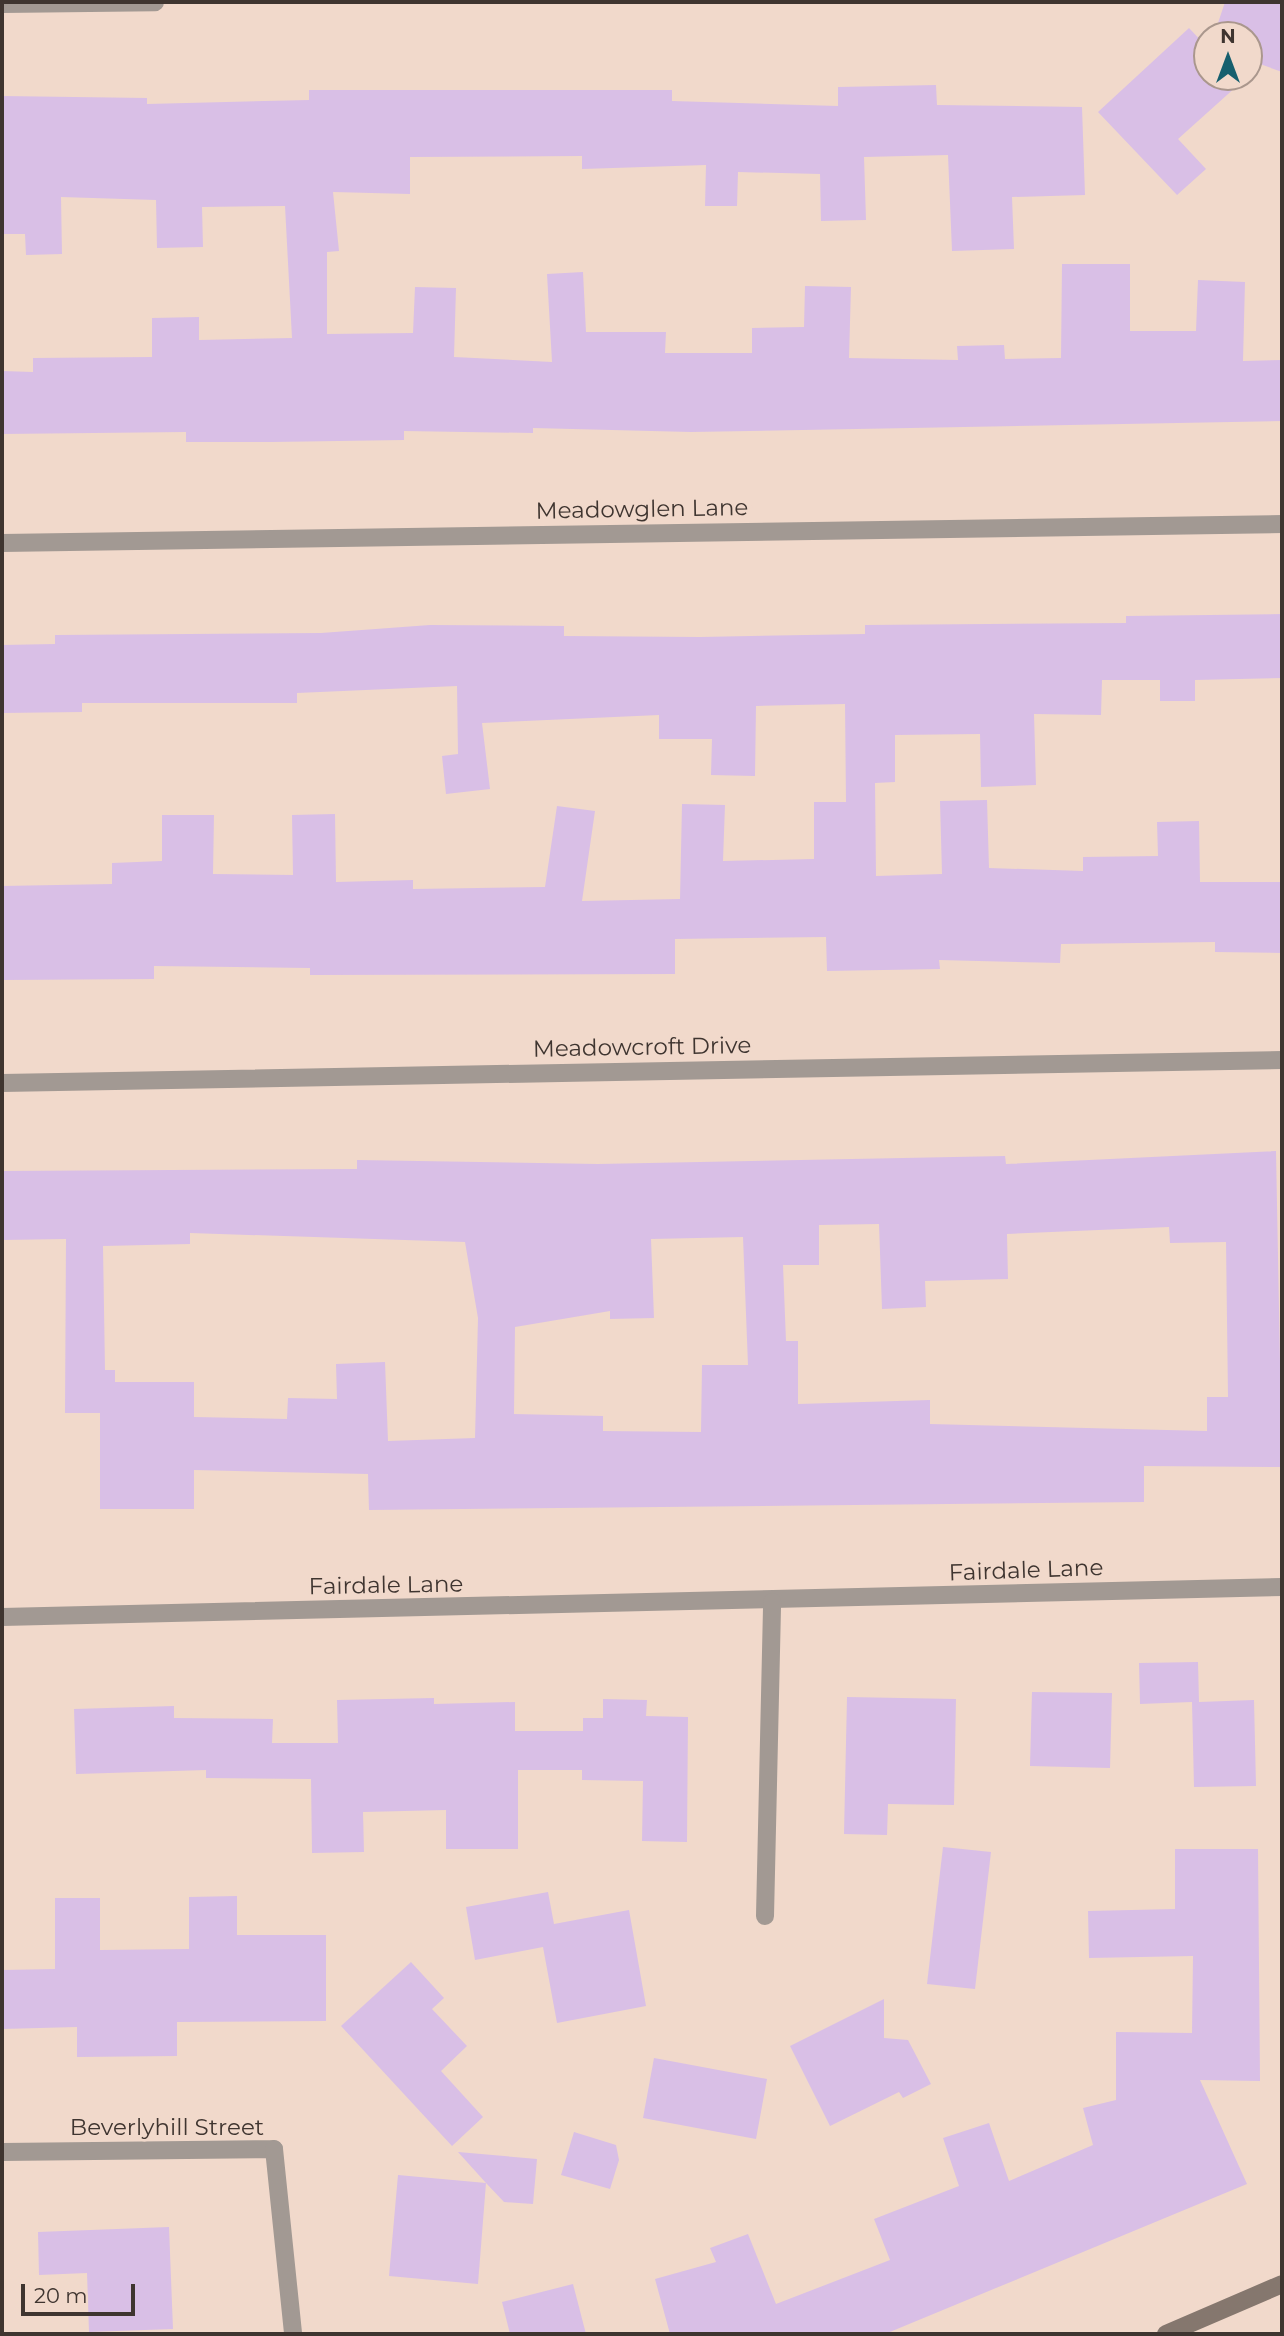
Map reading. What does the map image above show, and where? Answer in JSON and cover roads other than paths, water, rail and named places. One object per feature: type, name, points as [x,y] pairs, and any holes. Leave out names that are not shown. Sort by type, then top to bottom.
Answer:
[{"type":"main road","points":[[1167,2334],[1282,2284]]},
{"type":"street","points":[[2,4],[155,2]]},
{"type":"street","name":"Meadowglen Lane","points":[[2,543],[1282,524]]},
{"type":"street","name":"Meadowcroft Drive","points":[[2,1083],[1282,1060]]},
{"type":"street","name":"Fairdale Lane","points":[[2,1617],[772,1602],[1282,1587]]},
{"type":"street","points":[[765,1916],[772,1602]]},
{"type":"street","name":"Beverlyhill Street","points":[[2,2152],[274,2149],[293,2334]]}]
